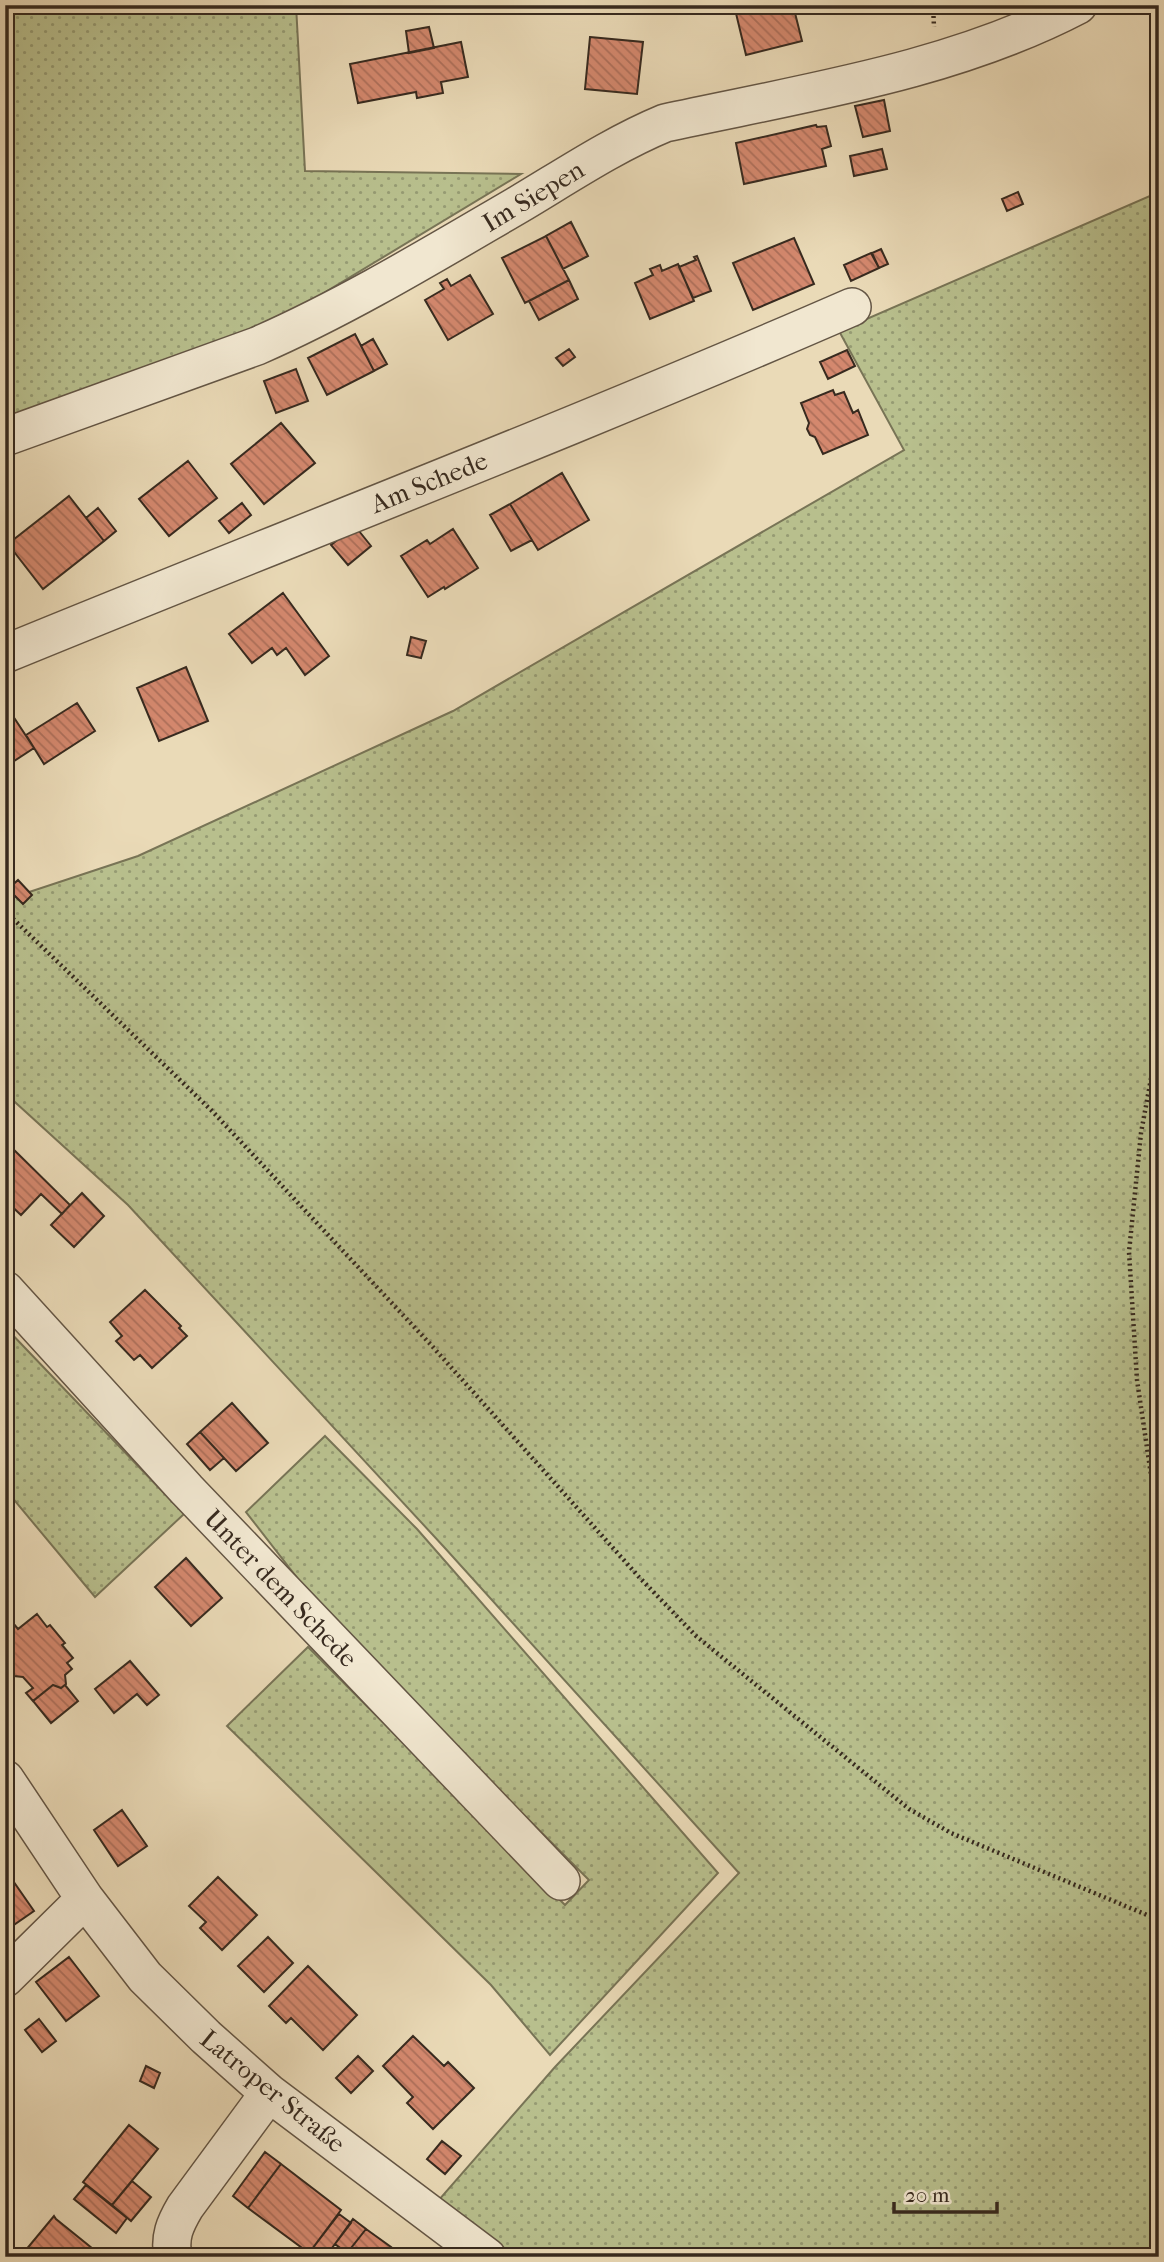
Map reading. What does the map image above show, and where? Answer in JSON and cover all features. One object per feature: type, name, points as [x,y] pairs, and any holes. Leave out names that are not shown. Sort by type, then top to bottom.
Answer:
[{"type":"street","name":"Im Siepen","points":[[5,437],[257,346],[291,331],[454,242],[632,136],[665,123],[935,63],[1012,36],[1078,5]]},
{"type":"street","name":"Am Schede","points":[[5,654],[668,387],[852,307]]},
{"type":"street","name":"Unter dem Schede","points":[[5,1290],[197,1500],[561,1881]]},
{"type":"street","name":"Latroper Straße","points":[[5,1779],[85,1899],[145,1977],[206,2037],[269,2093],[486,2257]]},
{"type":"street","points":[[5,1978],[85,1899]]},
{"type":"street","points":[[173,2257],[170,2244],[172,2235],[185,2207],[269,2093]]},
{"type":"path","points":[[5,911],[213,1112],[423,1336],[639,1577],[696,1636],[909,1809],[951,1833],[1159,1920]]},
{"type":"path","points":[[1159,1035],[1141,1133],[1129,1252],[1137,1380],[1159,1528]]},
{"type":"green space","points":[[5,5],[296,5],[305,171],[521,174],[251,337],[5,421]]},
{"type":"green space","points":[[1159,192],[1159,2257],[506,2257],[437,2202],[555,2067],[739,1873],[444,1547],[128,1205],[5,1093],[5,900],[138,856],[453,711],[904,450],[839,331]]},
{"type":"green space","points":[[5,1327],[184,1514],[95,1597],[5,1489]]},
{"type":"green space","points":[[325,1436],[417,1529],[718,1873],[550,2055],[491,1985],[227,1726],[308,1647],[565,1905],[589,1880],[333,1624],[246,1512]]},
{"type":"building","points":[[734,5],[793,5],[802,41],[746,55]]},
{"type":"building","points":[[429,27],[434,48],[409,53],[406,31]]},
{"type":"building","points":[[590,37],[643,42],[637,94],[585,89]]},
{"type":"building","points":[[461,42],[468,77],[441,82],[443,93],[417,98],[416,92],[358,103],[350,64]]},
{"type":"building","points":[[884,100],[890,131],[863,137],[855,106]]},
{"type":"building","points":[[816,125],[826,126],[831,146],[822,149],[826,166],[744,184],[736,143]]},
{"type":"building","points":[[882,149],[887,169],[854,176],[850,156]]},
{"type":"building","points":[[1018,192],[1023,204],[1007,211],[1002,199]]},
{"type":"building","points":[[571,222],[588,256],[563,269],[546,236]]},
{"type":"building","points":[[546,236],[569,280],[525,303],[502,258]]},
{"type":"building","points":[[794,238],[814,284],[753,310],[733,263]]},
{"type":"building","points":[[881,249],[888,264],[879,268],[872,253]]},
{"type":"building","points":[[871,253],[879,268],[851,281],[844,265]]},
{"type":"building","points":[[697,256],[711,291],[693,298],[679,267],[696,260],[694,257]]},
{"type":"building","points":[[678,264],[694,301],[650,319],[635,283],[653,275],[650,269],[660,265],[662,271]]},
{"type":"building","points":[[470,275],[493,314],[448,340],[425,300],[444,289],[440,283],[447,279],[451,286]]},
{"type":"building","points":[[569,280],[578,299],[539,320],[529,301]]},
{"type":"building","points":[[355,334],[374,371],[327,395],[308,358]]},
{"type":"building","points":[[373,339],[387,364],[374,371],[361,346]]},
{"type":"building","points":[[569,349],[575,357],[563,366],[556,358]]},
{"type":"building","points":[[847,350],[855,366],[828,379],[820,362]]},
{"type":"building","points":[[296,369],[308,401],[276,413],[264,381]]},
{"type":"building","points":[[833,390],[835,395],[844,392],[853,413],[858,410],[868,435],[823,454],[815,437],[810,435],[807,429],[809,423],[801,403]]},
{"type":"building","points":[[281,423],[315,463],[264,504],[231,464]]},
{"type":"building","points":[[188,461],[217,498],[169,536],[139,499]]},
{"type":"building","points":[[562,473],[589,520],[538,550],[510,504]]},
{"type":"building","points":[[69,496],[104,541],[43,589],[8,544]]},
{"type":"building","points":[[242,503],[251,515],[229,533],[219,521]]},
{"type":"building","points":[[510,504],[532,540],[511,551],[490,515]]},
{"type":"building","points":[[98,508],[116,531],[104,541],[86,518]]},
{"type":"building","points":[[355,526],[371,546],[348,565],[331,545]]},
{"type":"building","points":[[453,529],[478,568],[428,597],[401,556],[427,540],[430,544]]},
{"type":"building","points":[[283,593],[329,656],[305,675],[286,648],[277,655],[272,648],[252,663],[229,634]]},
{"type":"building","points":[[411,637],[426,641],[421,658],[407,655]]},
{"type":"building","points":[[186,667],[208,721],[159,741],[137,688]]},
{"type":"building","points":[[77,703],[95,731],[44,764],[26,735]]},
{"type":"building","points":[[9,710],[34,748],[5,767],[5,712]]},
{"type":"building","points":[[18,880],[32,895],[23,904],[8,889]]},
{"type":"building","points":[[5,1141],[70,1205],[62,1214],[41,1194],[21,1215],[5,1200]]},
{"type":"building","points":[[82,1193],[104,1216],[74,1247],[51,1225]]},
{"type":"building","points":[[145,1290],[181,1326],[179,1328],[187,1336],[152,1368],[140,1355],[134,1360],[116,1341],[122,1336],[110,1322]]},
{"type":"building","points":[[232,1403],[268,1443],[236,1471],[200,1432]]},
{"type":"building","points":[[200,1432],[224,1458],[210,1470],[187,1444]]},
{"type":"building","points":[[186,1558],[222,1598],[191,1626],[155,1587]]},
{"type":"building","points":[[37,1614],[65,1643],[62,1645],[73,1658],[67,1663],[72,1669],[65,1675],[66,1684],[61,1688],[53,1685],[33,1701],[26,1693],[33,1688],[23,1677],[14,1676],[7,1668],[5,1630],[13,1623],[18,1629]]},
{"type":"building","points":[[130,1661],[159,1695],[147,1705],[137,1694],[114,1713],[95,1689]]},
{"type":"building","points":[[53,1685],[61,1688],[65,1685],[78,1701],[51,1723],[33,1701]]},
{"type":"building","points":[[122,1810],[147,1846],[118,1866],[94,1830]]},
{"type":"building","points":[[9,1875],[34,1911],[5,1931],[5,1877]]},
{"type":"building","points":[[218,1877],[257,1915],[222,1950],[200,1928],[206,1922],[189,1906]]},
{"type":"building","points":[[268,1937],[293,1963],[264,1992],[238,1966]]},
{"type":"building","points":[[69,1957],[99,1996],[66,2021],[36,1982]]},
{"type":"building","points":[[308,1966],[357,2015],[323,2050],[291,2018],[286,2023],[269,2006]]},
{"type":"building","points":[[39,2019],[56,2041],[42,2052],[25,2030]]},
{"type":"building","points":[[413,2036],[444,2066],[448,2062],[474,2088],[433,2129],[407,2103],[413,2097],[383,2066]]},
{"type":"building","points":[[358,2056],[373,2071],[351,2093],[336,2078]]},
{"type":"building","points":[[146,2066],[160,2073],[154,2088],[140,2081]]},
{"type":"building","points":[[129,2125],[158,2149],[112,2205],[83,2182]]},
{"type":"building","points":[[442,2141],[461,2156],[445,2174],[427,2159]]},
{"type":"building","points":[[265,2152],[281,2164],[248,2208],[233,2196]]},
{"type":"building","points":[[281,2164],[341,2210],[309,2253],[248,2208]]},
{"type":"building","points":[[132,2181],[151,2197],[131,2221],[112,2205]]},
{"type":"building","points":[[86,2185],[127,2218],[116,2233],[74,2199]]},
{"type":"building","points":[[339,2214],[351,2223],[325,2257],[313,2257],[309,2253]]},
{"type":"building","points":[[54,2216],[56,2219],[103,2257],[20,2257]]},
{"type":"building","points":[[353,2219],[366,2229],[347,2253],[335,2244]]},
{"type":"building","points":[[366,2229],[391,2247],[384,2257],[352,2257],[347,2253]]}]
